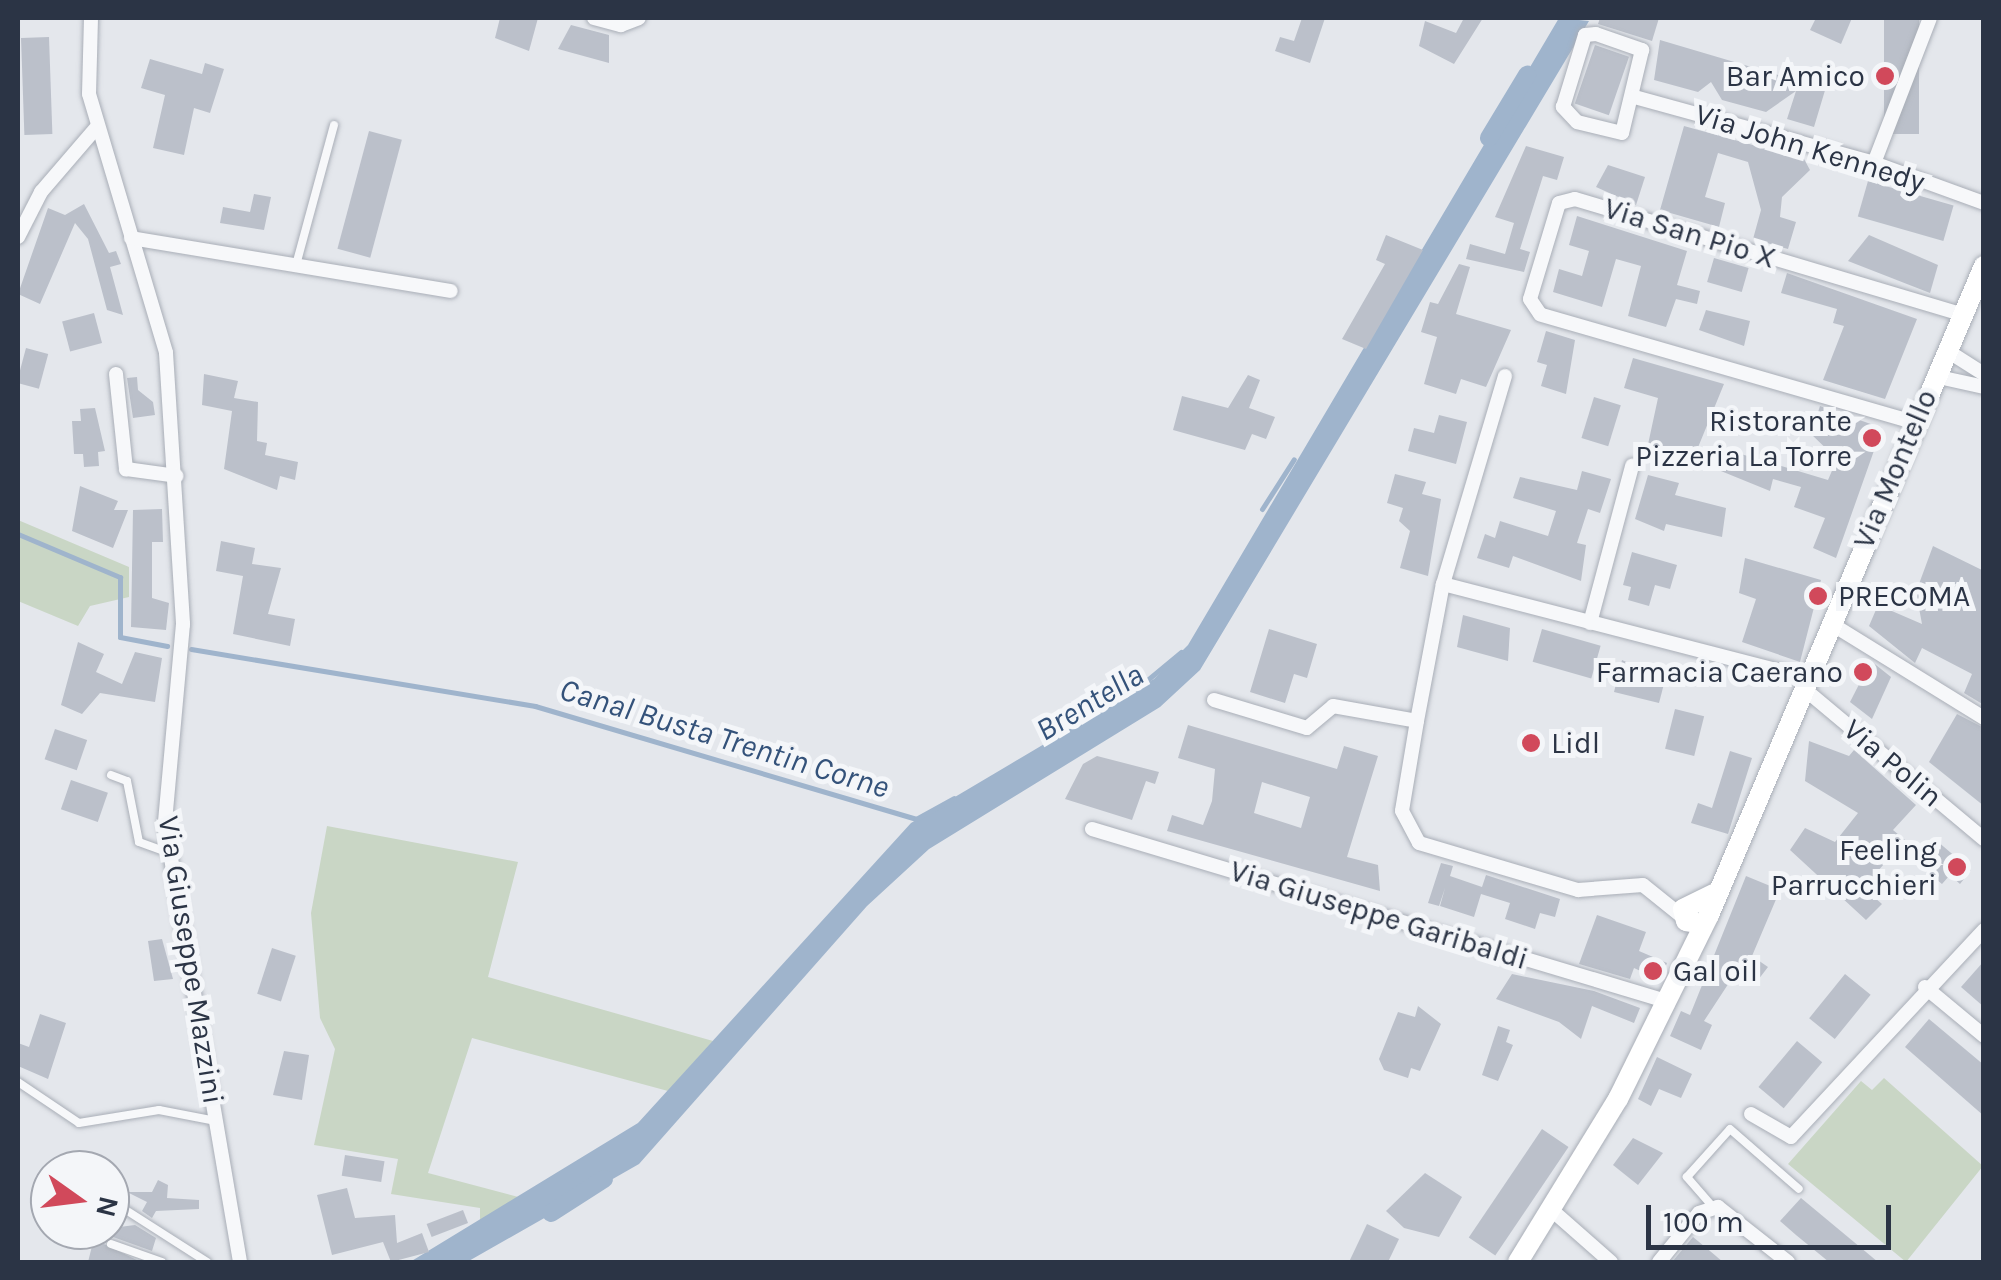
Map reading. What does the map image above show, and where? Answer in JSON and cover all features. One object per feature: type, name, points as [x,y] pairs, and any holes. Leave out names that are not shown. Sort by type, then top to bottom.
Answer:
[{"type":"main road","name":"Via Montello","points":[[1518,1262],[1554,1212],[1666,1001],[1696,913],[1804,682],[1913,422],[1984,266]]},
{"type":"street","name":"Via Giuseppe Mazzini","points":[[91,18],[89,94],[96,127],[166,353],[177,476],[183,624],[166,804],[170,853],[240,1262]]},
{"type":"street","points":[[594,18],[622,25],[639,18]]},
{"type":"street","points":[[1874,162],[1930,18]]},
{"type":"street","points":[[1585,35],[1642,50],[1635,97],[1622,133],[1566,117],[1585,35]]},
{"type":"street","name":"Via John Kennedy","points":[[1635,97],[1874,162],[1984,203]]},
{"type":"street","points":[[18,237],[41,192],[96,127]]},
{"type":"street","name":"Via San Pio X","points":[[1913,422],[1540,314],[1530,299],[1559,203],[1574,199],[1961,314]]},
{"type":"street","points":[[130,238],[295,269],[451,291]]},
{"type":"street","points":[[1946,350],[1984,374]]},
{"type":"street","points":[[116,374],[126,470],[177,476]]},
{"type":"street","points":[[1505,376],[1444,584],[1402,812],[1419,842],[1578,890],[1644,885],[1696,913]]},
{"type":"street","points":[[1934,376],[1984,387]]},
{"type":"street","points":[[1590,623],[1632,466]]},
{"type":"street","points":[[1444,584],[1804,682]]},
{"type":"street","points":[[1830,623],[1984,718]]},
{"type":"street","name":"Via Polin","points":[[1804,682],[1984,840]]},
{"type":"street","points":[[1214,700],[1313,729],[1333,706],[1417,721]]},
{"type":"street","name":"Via Giuseppe Garibaldi","points":[[1092,829],[1666,1001]]},
{"type":"street","points":[[1751,1114],[1791,1137],[1925,987],[1984,930]]},
{"type":"street","points":[[1925,987],[1984,1036]]},
{"type":"street","points":[[1659,1262],[1713,1207],[1734,1213],[1788,1262]]},
{"type":"street","points":[[1554,1212],[1611,1262]]},
{"type":"lane","points":[[295,269],[334,125]]},
{"type":"lane","points":[[111,775],[127,782],[139,842],[170,853]]},
{"type":"lane","points":[[18,1082],[79,1123],[159,1110],[217,1121]]},
{"type":"lane","points":[[1713,1207],[1687,1178],[1730,1129],[1799,1189]]},
{"type":"lane","points":[[130,1213],[207,1262]]},
{"type":"lane","points":[[129,1250],[162,1262]]},
{"type":"green space","points":[[18,520],[129,567],[129,597],[90,606],[78,626],[18,601]]},
{"type":"green space","points":[[327,826],[518,862],[488,977],[713,1041],[668,1091],[472,1038],[428,1173],[522,1198],[480,1223],[480,1208],[391,1194],[398,1159],[314,1145],[335,1049],[320,1018],[311,913]]},
{"type":"green space","points":[[1884,1078],[1983,1166],[1906,1262],[1788,1164],[1861,1081],[1872,1090]]},
{"type":"water","points":[[1559,18],[1589,21],[1200,670],[1160,707],[929,849],[867,906],[639,1164],[467,1262],[410,1262],[638,1123],[911,823],[1154,679],[1188,645]]},
{"type":"building","points":[[500,18],[538,18],[529,51],[495,38]]},
{"type":"building","points":[[1302,18],[1325,18],[1310,63],[1275,51],[1280,37],[1294,41]]},
{"type":"building","points":[[1464,18],[1483,18],[1454,64],[1419,46],[1425,21],[1456,33]]},
{"type":"building","points":[[1600,18],[1659,18],[1652,41],[1598,24]]},
{"type":"building","points":[[1816,18],[1852,18],[1841,44],[1810,30]]},
{"type":"building","points":[[1884,18],[1919,18],[1919,134],[1884,134]]},
{"type":"building","points":[[571,25],[609,35],[609,63],[558,49]]},
{"type":"building","points":[[49,37],[52,134],[24,135],[21,38]]},
{"type":"building","points":[[1660,40],[1799,81],[1803,69],[1829,77],[1814,127],[1787,119],[1796,91],[1766,112],[1722,100],[1711,82],[1698,92],[1654,80]]},
{"type":"building","points":[[1595,45],[1629,57],[1609,115],[1575,104]]},
{"type":"building","points":[[150,59],[202,74],[205,63],[224,69],[210,113],[194,108],[184,155],[153,148],[165,95],[141,88]]},
{"type":"building","points":[[1684,126],[1804,159],[1810,170],[1782,197],[1780,217],[1796,222],[1788,249],[1753,239],[1761,210],[1748,162],[1718,153],[1705,197],[1725,203],[1719,227],[1660,210]]},
{"type":"building","points":[[369,131],[402,140],[370,258],[337,249]]},
{"type":"building","points":[[1526,146],[1564,157],[1557,180],[1543,176],[1520,249],[1530,252],[1524,272],[1466,259],[1470,244],[1505,254],[1514,223],[1495,217]]},
{"type":"building","points":[[1608,165],[1645,177],[1636,205],[1596,187]]},
{"type":"building","points":[[1868,181],[1954,206],[1943,241],[1858,217]]},
{"type":"building","points":[[254,194],[271,197],[264,230],[220,223],[223,207],[250,212]]},
{"type":"building","points":[[84,204],[109,253],[116,251],[121,264],[110,267],[123,315],[107,310],[88,239],[75,223],[40,304],[18,294],[48,208],[65,215]]},
{"type":"building","points":[[1577,216],[1687,251],[1677,285],[1700,291],[1697,304],[1676,299],[1666,327],[1628,316],[1641,266],[1616,259],[1602,307],[1553,292],[1559,269],[1582,276],[1589,251],[1569,245]]},
{"type":"building","points":[[1386,235],[1423,250],[1366,349],[1342,339],[1385,264],[1376,260]]},
{"type":"building","points":[[1869,235],[1938,265],[1930,293],[1848,261]]},
{"type":"building","points":[[1714,258],[1749,268],[1742,292],[1707,282]]},
{"type":"building","points":[[1459,264],[1470,267],[1456,314],[1511,330],[1486,387],[1461,379],[1456,394],[1424,384],[1437,337],[1421,332],[1430,302],[1438,304]]},
{"type":"building","points":[[1787,273],[1917,319],[1885,399],[1823,380],[1844,326],[1833,323],[1837,309],[1781,293]]},
{"type":"building","points":[[1706,310],[1750,321],[1744,346],[1699,330]]},
{"type":"building","points":[[94,313],[102,343],[70,351],[62,322]]},
{"type":"building","points":[[1546,331],[1575,340],[1566,394],[1541,386],[1547,365],[1537,362]]},
{"type":"building","points":[[26,348],[48,354],[39,389],[18,383]]},
{"type":"building","points":[[1633,358],[1724,384],[1692,462],[1647,449],[1658,398],[1624,388]]},
{"type":"building","points":[[204,374],[238,381],[234,398],[258,402],[257,441],[267,443],[265,455],[298,462],[295,480],[280,476],[277,490],[224,469],[232,411],[202,405]]},
{"type":"building","points":[[1248,375],[1260,380],[1249,408],[1275,417],[1266,439],[1252,434],[1245,450],[1173,430],[1182,396],[1228,408]]},
{"type":"building","points":[[137,377],[138,390],[153,402],[155,415],[133,418],[127,378]]},
{"type":"building","points":[[1594,397],[1621,405],[1608,446],[1581,438]]},
{"type":"building","points":[[1820,406],[1882,428],[1836,558],[1813,548],[1825,518],[1794,507],[1801,487],[1773,479],[1770,491],[1716,469],[1721,448],[1828,480],[1837,459],[1811,434]]},
{"type":"building","points":[[95,408],[105,451],[98,452],[99,466],[84,467],[83,454],[74,454],[72,421],[81,421],[80,409]]},
{"type":"building","points":[[1439,415],[1467,422],[1456,464],[1408,451],[1414,428],[1434,433]]},
{"type":"building","points":[[1582,471],[1611,479],[1600,513],[1588,509],[1577,543],[1586,545],[1581,581],[1513,556],[1509,568],[1477,558],[1485,534],[1495,538],[1500,521],[1548,536],[1556,511],[1513,498],[1520,477],[1577,490]]},
{"type":"building","points":[[1395,474],[1426,482],[1422,494],[1441,499],[1428,576],[1400,568],[1410,531],[1399,521],[1403,508],[1387,503]]},
{"type":"building","points":[[1648,475],[1679,483],[1675,495],[1726,508],[1722,537],[1666,524],[1664,531],[1635,519]]},
{"type":"building","points":[[80,486],[118,501],[114,510],[128,510],[113,548],[72,531]]},
{"type":"building","points":[[162,509],[163,542],[152,542],[152,598],[169,603],[166,630],[131,627],[133,510]]},
{"type":"building","points":[[221,541],[255,548],[252,564],[281,568],[268,614],[295,619],[290,646],[233,634],[243,576],[216,571]]},
{"type":"building","points":[[1933,546],[1984,571],[1984,705],[1964,693],[1972,674],[1922,648],[1915,663],[1869,626],[1878,605],[1922,624],[1916,592]]},
{"type":"building","points":[[1632,552],[1677,565],[1670,589],[1655,585],[1649,606],[1628,600],[1631,587],[1623,585]]},
{"type":"building","points":[[1745,558],[1821,580],[1800,662],[1742,642],[1756,599],[1739,593]]},
{"type":"building","points":[[1463,615],[1510,628],[1508,661],[1457,647]]},
{"type":"building","points":[[1269,629],[1317,644],[1307,678],[1294,674],[1285,703],[1250,692]]},
{"type":"building","points":[[1542,629],[1601,646],[1591,678],[1533,662]]},
{"type":"building","points":[[78,642],[104,654],[96,672],[122,684],[135,652],[162,658],[155,702],[100,693],[82,714],[61,705]]},
{"type":"building","points":[[1622,660],[1665,680],[1659,703],[1614,692]]},
{"type":"building","points":[[1871,661],[1891,677],[1872,719],[1850,702]]},
{"type":"building","points":[[1675,709],[1704,716],[1694,756],[1665,749]]},
{"type":"building","points":[[1957,714],[1984,728],[1984,806],[1929,762]]},
{"type":"building","points":[[1188,725],[1337,769],[1344,746],[1378,756],[1347,857],[1378,865],[1380,891],[1167,831],[1172,815],[1203,825],[1212,801],[1215,769],[1178,758]],"holes":[[[1262,782],[1310,797],[1301,828],[1254,813]]]},
{"type":"building","points":[[55,729],[87,740],[77,770],[45,759]]},
{"type":"building","points":[[1809,741],[1849,756],[1854,750],[1916,805],[1893,830],[1905,840],[1870,880],[1867,891],[1882,904],[1866,920],[1790,850],[1805,828],[1835,842],[1858,813],[1805,781]]},
{"type":"building","points":[[1730,751],[1752,758],[1728,834],[1691,823],[1698,803],[1712,808]]},
{"type":"building","points":[[1097,756],[1159,772],[1155,784],[1146,781],[1132,820],[1065,799],[1083,764]]},
{"type":"building","points":[[71,780],[108,793],[98,822],[61,809]]},
{"type":"building","points":[[1937,841],[1971,870],[1960,884],[1950,875],[1942,884],[1911,859]]},
{"type":"building","points":[[1441,863],[1453,866],[1450,876],[1482,887],[1486,875],[1560,899],[1555,917],[1540,913],[1535,929],[1505,919],[1510,903],[1481,894],[1474,917],[1440,906],[1445,888],[1439,906],[1428,903]]},
{"type":"building","points":[[1746,876],[1780,890],[1752,956],[1768,967],[1758,980],[1740,966],[1704,1021],[1712,1025],[1701,1050],[1670,1036],[1681,1011],[1690,1015]]},
{"type":"building","points":[[1597,915],[1646,932],[1639,951],[1667,963],[1660,980],[1634,968],[1630,979],[1579,964]]},
{"type":"building","points":[[162,939],[173,979],[154,981],[148,941]]},
{"type":"building","points":[[272,948],[296,956],[281,1001],[257,994]]},
{"type":"building","points":[[1984,961],[1984,1007],[1961,987]]},
{"type":"building","points":[[1512,974],[1594,991],[1640,1008],[1634,1023],[1592,1006],[1581,1039],[1559,1022],[1496,999]]},
{"type":"building","points":[[1845,974],[1871,995],[1835,1039],[1809,1018]]},
{"type":"building","points":[[1418,1006],[1441,1024],[1420,1071],[1411,1068],[1408,1078],[1384,1070],[1379,1059],[1398,1012],[1415,1017]]},
{"type":"building","points":[[40,1014],[66,1023],[48,1079],[18,1066],[18,1043],[29,1047]]},
{"type":"building","points":[[1929,1019],[1984,1065],[1984,1116],[1905,1047]]},
{"type":"building","points":[[1498,1026],[1510,1030],[1506,1042],[1513,1045],[1498,1081],[1482,1075]]},
{"type":"building","points":[[1797,1041],[1822,1062],[1784,1108],[1758,1087]]},
{"type":"building","points":[[284,1051],[309,1055],[302,1100],[273,1095]]},
{"type":"building","points":[[1657,1057],[1692,1074],[1681,1098],[1659,1089],[1651,1106],[1638,1099]]},
{"type":"building","points":[[1542,1129],[1569,1147],[1495,1255],[1469,1238]]},
{"type":"building","points":[[1633,1138],[1663,1153],[1638,1185],[1613,1165]]},
{"type":"building","points":[[345,1155],[385,1161],[381,1182],[342,1176]]},
{"type":"building","points":[[1425,1173],[1462,1197],[1439,1237],[1404,1228],[1386,1211]]},
{"type":"building","points":[[158,1180],[168,1185],[167,1198],[199,1200],[199,1209],[156,1211],[152,1218],[142,1211],[147,1202],[130,1192],[152,1192]]},
{"type":"building","points":[[347,1188],[355,1218],[395,1215],[397,1243],[422,1233],[429,1252],[391,1262],[383,1242],[332,1255],[317,1195]]},
{"type":"building","points":[[1801,1198],[1878,1262],[1829,1262],[1796,1235],[1780,1221]]},
{"type":"building","points":[[463,1210],[468,1223],[432,1237],[427,1224]]},
{"type":"building","points":[[1367,1224],[1399,1239],[1388,1262],[1349,1262]]},
{"type":"building","points":[[130,1226],[156,1238],[152,1251],[130,1243]]},
{"type":"building","points":[[1693,1237],[1710,1251],[1723,1262],[1672,1262]]},
{"type":"building","points":[[91,1250],[116,1250],[141,1262],[88,1262]]},
{"type":"waterway","name":"Brentella","points":[[1489,138],[1527,75]]},
{"type":"waterway","name":"Canal Busta Trentin Corne","points":[[1262,509],[1294,459]]},
{"type":"waterway","name":"Canal Busta Trentin Corne","points":[[18,534],[120,577],[120,637],[167,646]]},
{"type":"waterway","name":"Canal Busta Trentin Corne","points":[[191,649],[535,706],[916,819],[954,798]]},
{"type":"waterway","name":"Canal Busta Trentin Corne","points":[[1128,696],[1181,652]]},
{"type":"waterway","points":[[551,1213],[604,1179]]},
{"type":"place","name":"Bar Amico","points":[[1885,76]]},
{"type":"place","name":"Ristorante Pizzeria La Torre","points":[[1872,438]]},
{"type":"place","name":"PRECOMA","points":[[1818,596]]},
{"type":"place","name":"Farmacia Caerano","points":[[1863,672]]},
{"type":"place","name":"Lidl","points":[[1531,743]]},
{"type":"place","name":"Feeling Parrucchieri","points":[[1957,867]]},
{"type":"place","name":"Gal oil","points":[[1653,971]]}]
